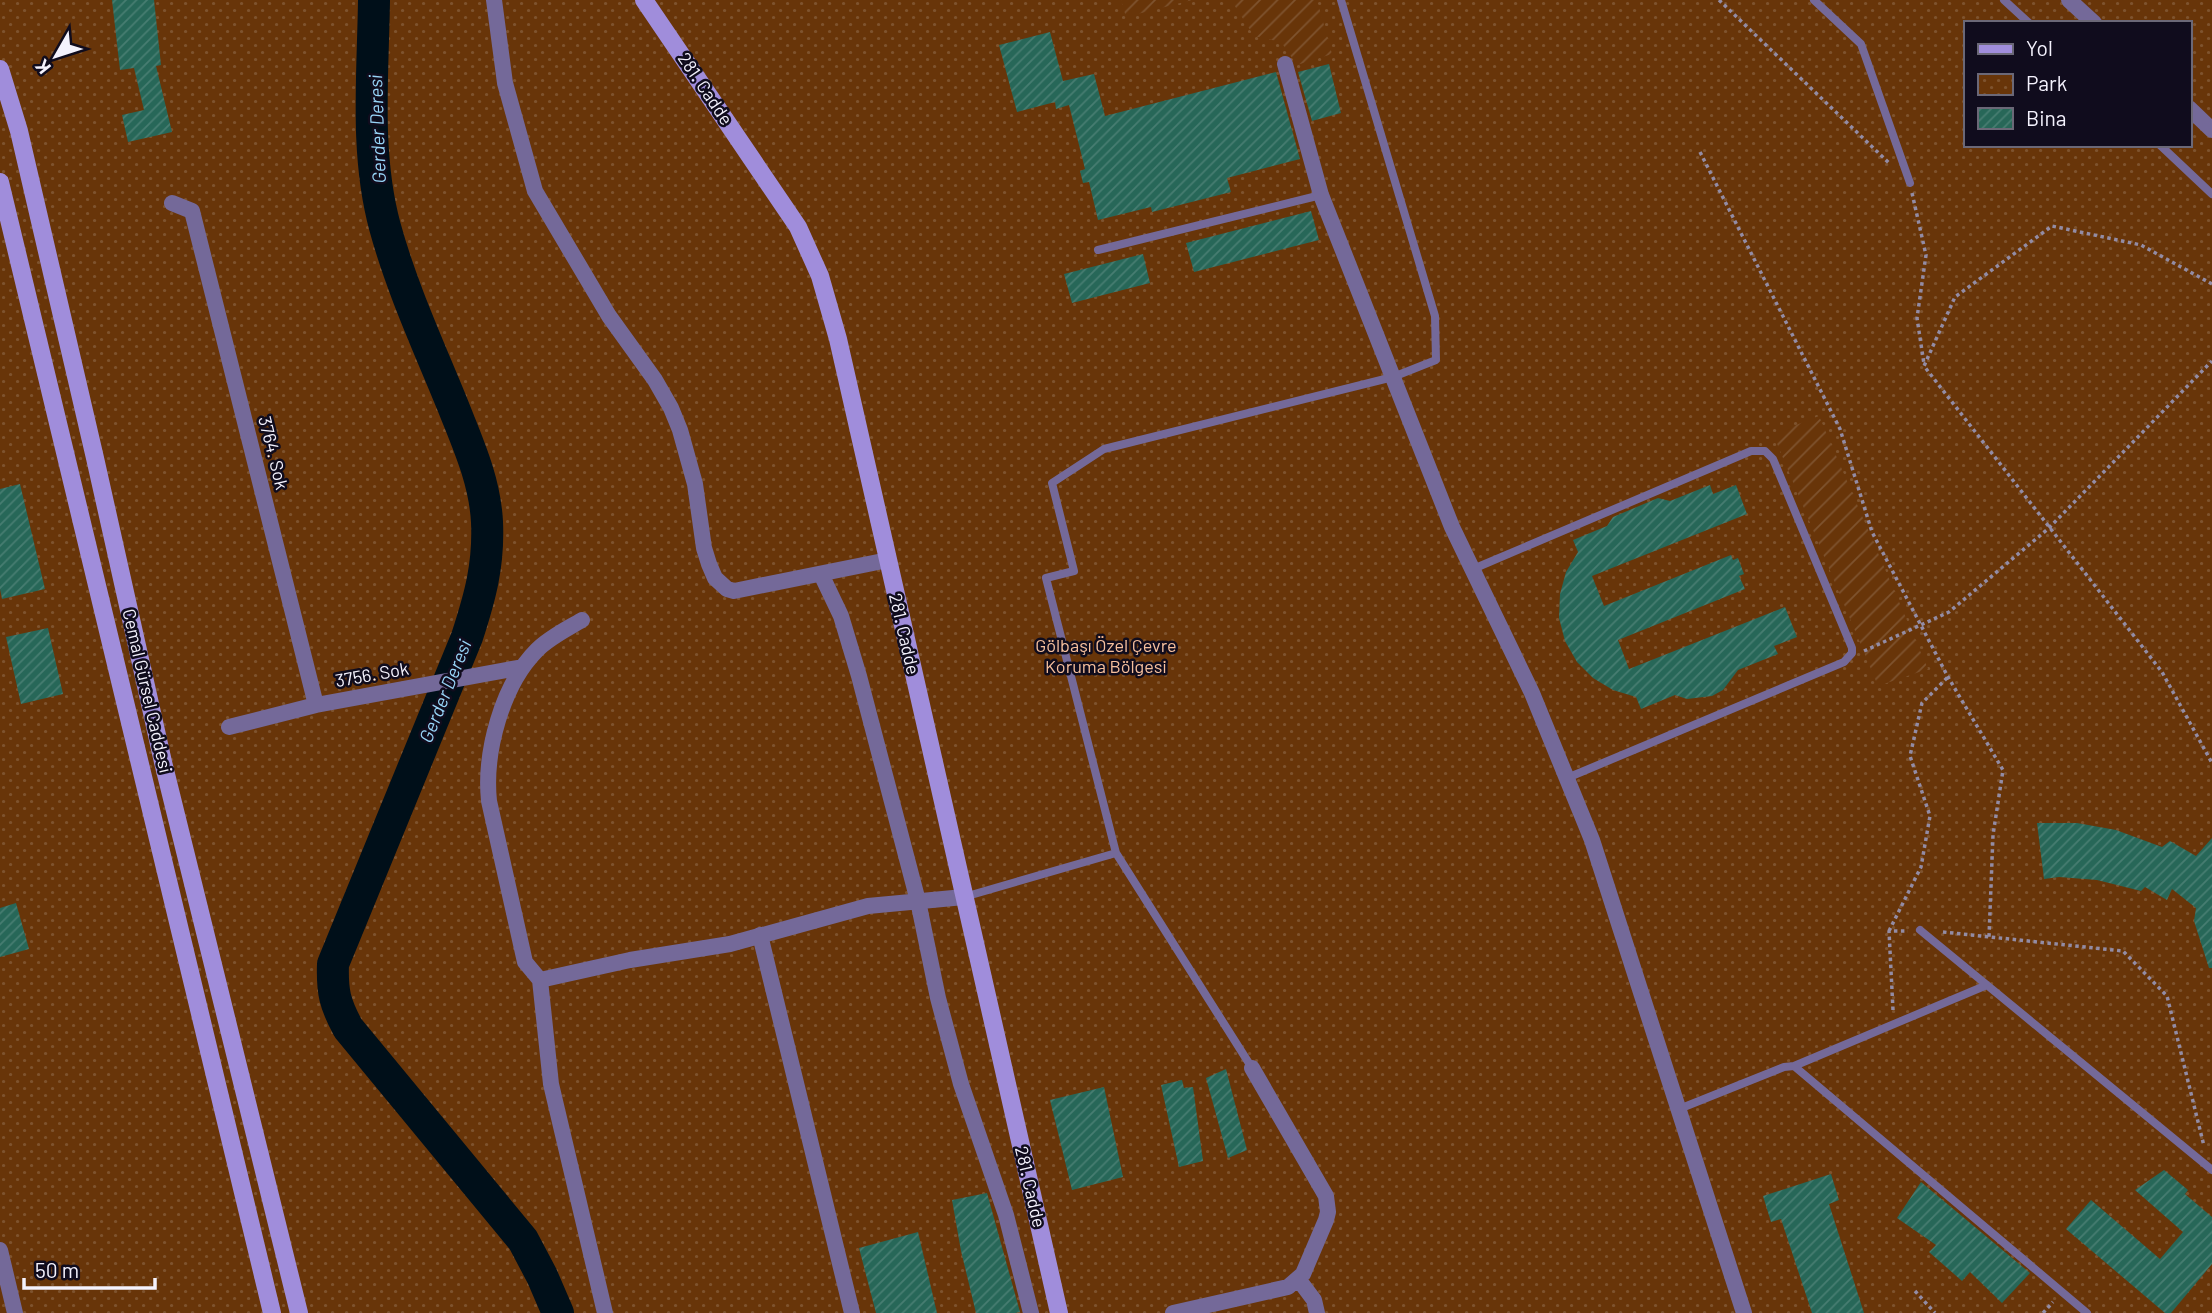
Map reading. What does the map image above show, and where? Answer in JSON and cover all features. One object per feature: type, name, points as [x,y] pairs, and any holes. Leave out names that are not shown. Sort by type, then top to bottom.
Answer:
[{"type":"street","points":[[494,0],[505,83],[535,191],[609,316],[655,380],[671,408],[695,484],[704,548],[715,578],[727,589],[734,591],[888,561]]},
{"type":"street","name":"281. Cadde","points":[[644,0],[775,190],[808,245],[820,276],[838,339],[1059,1313]]},
{"type":"street","points":[[2069,0],[2092,21]]},
{"type":"street","points":[[1285,64],[1321,195],[1452,527],[1532,693],[1592,839],[1744,1313]]},
{"type":"street","name":"Cemal Gürsel Caddesi","points":[[0,69],[22,145],[163,762],[299,1313]]},
{"type":"street","points":[[2191,110],[2212,130]]},
{"type":"street","name":"Cemal Gürsel Caddesi","points":[[0,181],[272,1313]]},
{"type":"street","name":"3764. Sok","points":[[173,203],[192,211],[316,705]]},
{"type":"street","points":[[821,574],[841,616],[859,676],[918,901],[938,998],[961,1084],[1006,1215],[1031,1313]]},
{"type":"street","points":[[582,620],[551,638],[523,667],[500,713],[487,782],[525,962],[541,980],[551,1084],[604,1313]]},
{"type":"street","name":"3756. Sok","points":[[229,727],[316,705],[523,667]]},
{"type":"street","points":[[541,980],[630,960],[730,944],[868,906],[964,897]]},
{"type":"street","points":[[760,935],[852,1313]]},
{"type":"street","points":[[1173,1313],[1279,1290],[1299,1280],[1326,1220],[1326,1196],[1252,1068]]},
{"type":"street","points":[[0,1250],[15,1313]]},
{"type":"street","points":[[1299,1280],[1314,1300],[1317,1313]]},
{"type":"lane","points":[[1252,1068],[1116,853],[1046,578],[1074,571],[1052,483],[1104,449],[1393,377],[1436,360],[1435,316],[1341,0]]},
{"type":"lane","points":[[1814,0],[1861,44],[1910,183]]},
{"type":"lane","points":[[2004,0],[2027,21]]},
{"type":"lane","points":[[2162,147],[2212,194]]},
{"type":"lane","points":[[1098,250],[1321,195]]},
{"type":"lane","points":[[1473,569],[1751,451],[1765,451],[1773,458],[1852,648],[1850,657],[1844,662],[1567,778]]},
{"type":"lane","points":[[964,897],[1116,853]]},
{"type":"lane","points":[[1920,930],[2211,1169]]},
{"type":"lane","points":[[1679,1108],[1784,1067],[1794,1066],[1987,985]]},
{"type":"lane","points":[[1794,1066],[2087,1313]]},
{"type":"path","points":[[1719,0],[1910,183],[1926,255],[1917,318],[1924,366],[2162,672],[2212,763]]},
{"type":"path","points":[[1700,152],[1840,429],[1872,533],[1948,677],[2003,770],[1993,835],[1989,937]]},
{"type":"path","points":[[1924,366],[1955,297],[2052,226],[2141,245],[2212,284]]},
{"type":"path","points":[[1850,657],[1949,612],[2049,528],[2212,361]]},
{"type":"path","points":[[1894,1024],[1889,932],[1921,867],[1930,816],[1910,756],[1922,703],[1948,677]]},
{"type":"path","points":[[1889,932],[1920,930],[2123,951],[2167,996],[2211,1169]]},
{"type":"path","points":[[1915,1291],[1935,1313]]},
{"type":"green space","name":"Gölbaşı Özel Çevre Koruma Bölgesi","points":[[0,0],[2212,0],[2212,1313],[0,1313]]},
{"type":"green space","points":[[1121,0],[1192,0],[1126,17]]},
{"type":"green space","points":[[1231,0],[1317,0],[1332,54],[1297,65],[1281,42],[1254,36]]},
{"type":"green space","points":[[1819,416],[1928,669],[1878,686],[1773,434]]},
{"type":"building","points":[[112,0],[154,0],[161,65],[156,66],[172,132],[128,142],[122,115],[144,110],[134,68],[120,70]]},
{"type":"building","points":[[1050,32],[1063,81],[1094,74],[1105,116],[1276,72],[1300,159],[1227,178],[1231,192],[1152,212],[1151,207],[1098,220],[1089,182],[1083,183],[1080,171],[1085,169],[1069,105],[1056,109],[1055,102],[1017,112],[999,45]]},
{"type":"building","points":[[1329,64],[1341,113],[1312,121],[1298,72]]},
{"type":"building","points":[[1311,211],[1319,240],[1194,272],[1186,243]]},
{"type":"building","points":[[1143,254],[1150,283],[1072,303],[1064,274]]},
{"type":"building","points":[[20,484],[45,589],[2,599],[0,489]]},
{"type":"building","points":[[1710,485],[1713,494],[1736,485],[1747,514],[1592,576],[1604,606],[1731,555],[1733,560],[1738,558],[1744,574],[1739,576],[1745,589],[1618,640],[1629,669],[1785,607],[1797,637],[1774,646],[1778,654],[1738,670],[1723,690],[1712,696],[1687,699],[1675,695],[1641,709],[1636,697],[1613,690],[1593,678],[1577,662],[1565,641],[1559,618],[1560,594],[1566,572],[1578,552],[1573,540],[1607,526],[1613,517],[1658,498],[1670,501]]},
{"type":"building","points":[[48,628],[63,694],[21,704],[6,637]]},
{"type":"building","points":[[2037,823],[2077,823],[2116,830],[2162,847],[2170,841],[2196,856],[2212,838],[2212,968],[2209,968],[2194,921],[2196,908],[2172,889],[2167,900],[2145,887],[2141,891],[2097,880],[2059,877],[2044,879]]},
{"type":"building","points":[[16,903],[29,949],[0,957],[0,908]]},
{"type":"building","points":[[1226,1069],[1247,1150],[1228,1158],[1206,1078]]},
{"type":"building","points":[[1182,1080],[1184,1088],[1193,1087],[1203,1161],[1179,1167],[1161,1085]]},
{"type":"building","points":[[1104,1087],[1123,1177],[1072,1190],[1050,1100]]},
{"type":"building","points":[[2164,1170],[2188,1190],[2185,1194],[2212,1217],[2212,1264],[2171,1313],[2165,1313],[2066,1229],[2091,1200],[2160,1259],[2183,1232],[2135,1190]]},
{"type":"building","points":[[1831,1174],[1839,1200],[1829,1204],[1864,1313],[1812,1313],[1781,1219],[1771,1222],[1763,1196]]},
{"type":"building","points":[[1921,1182],[2030,1273],[2002,1303],[1970,1272],[1962,1281],[1929,1252],[1936,1245],[1897,1218]]},
{"type":"building","points":[[987,1193],[1020,1312],[976,1313],[952,1200]]},
{"type":"building","points":[[918,1232],[937,1313],[876,1313],[859,1248]]},
{"type":"waterway","name":"Gerder Deresi","points":[[374,0],[372,143],[379,199],[399,273],[475,463],[486,507],[487,552],[483,581],[467,637],[333,964],[334,990],[337,1005],[348,1028],[523,1240],[558,1313]]}]
